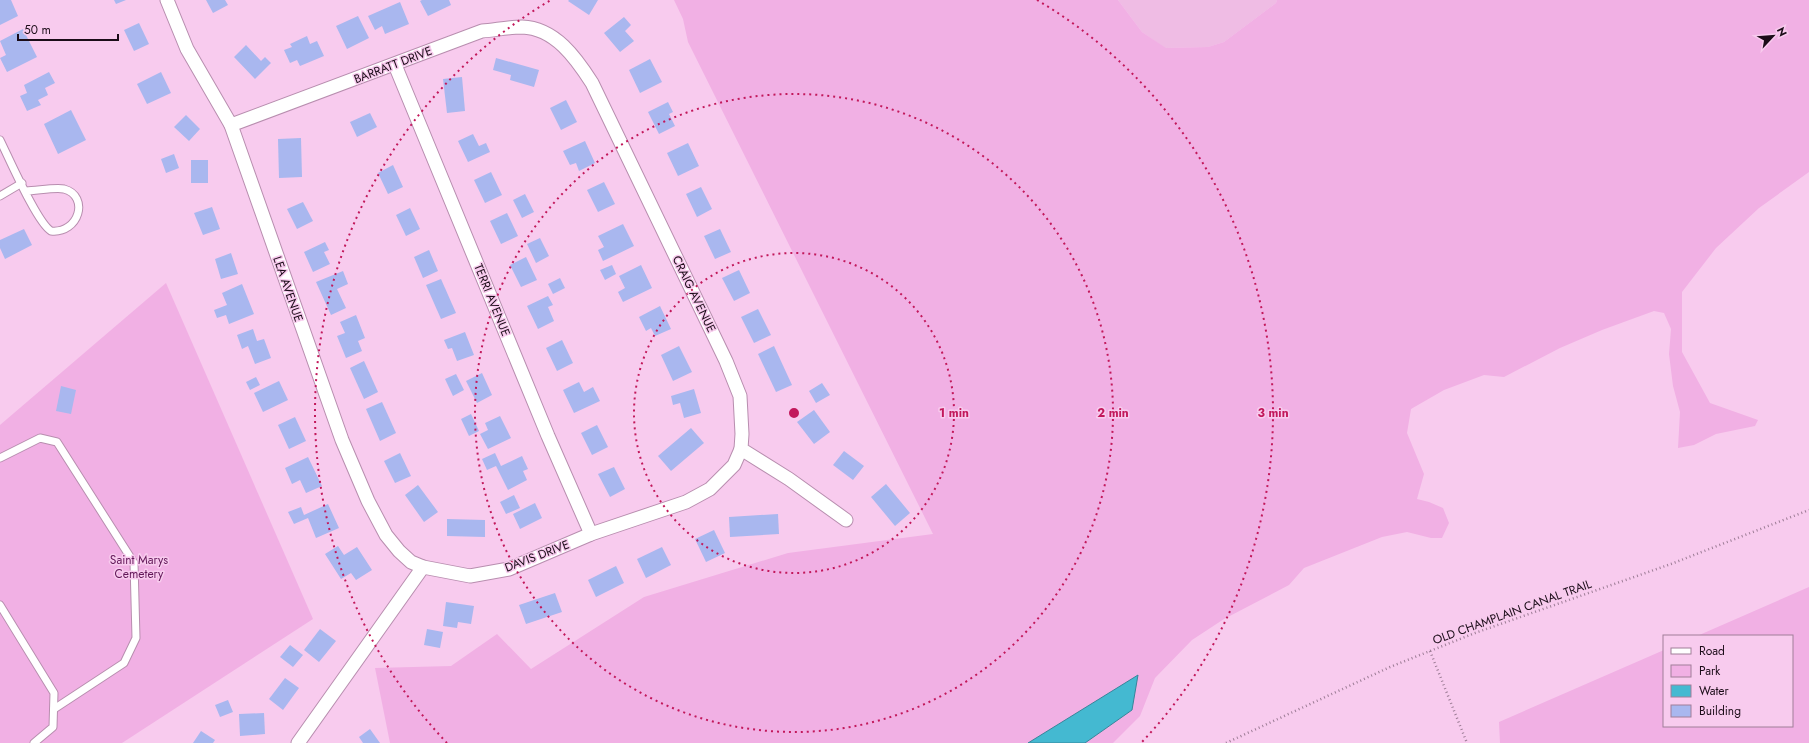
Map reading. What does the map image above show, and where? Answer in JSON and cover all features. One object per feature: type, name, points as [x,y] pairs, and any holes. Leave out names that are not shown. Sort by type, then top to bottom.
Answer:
[{"type":"street","name":"LEA AVENUE","points":[[167,0],[187,49],[230,125],[342,440],[368,501],[386,535],[399,551],[411,562],[423,567]]},
{"type":"street","name":"BARRATT DRIVE","points":[[230,125],[395,65],[482,31],[522,27],[536,29],[557,39]]},
{"type":"street","name":"CRAIG AVENUE","points":[[557,39],[580,64],[592,83],[726,362],[740,396],[742,434],[741,449]]},
{"type":"street","name":"TERRI AVENUE","points":[[395,65],[548,436],[591,534]]},
{"type":"street","points":[[741,449],[789,479],[846,520]]},
{"type":"street","name":"DAVIS DRIVE","points":[[423,567],[470,576],[509,569],[591,534],[686,502],[710,489],[734,465],[741,449]]},
{"type":"street","points":[[298,743],[423,567]]},
{"type":"lane","points":[[0,140],[26,192],[44,226],[52,231],[64,230],[71,226],[79,215],[77,202],[74,196],[64,189],[26,192]]},
{"type":"lane","points":[[0,196],[22,183]]},
{"type":"lane","points":[[0,458],[40,438],[57,442],[134,563],[136,638],[124,663],[54,709]]},
{"type":"lane","points":[[0,605],[54,693],[53,727],[34,743]]},
{"type":"path","name":"OLD CHAMPLAIN CANAL TRAIL","points":[[1226,743],[1390,667],[1475,633],[1671,564],[1809,510]]},
{"type":"path","points":[[1430,651],[1467,743]]},
{"type":"shaded area","points":[[1118,0],[1277,0],[1276,3],[1224,42],[1208,47],[1165,48],[1142,32]]},
{"type":"green space","points":[[674,0],[1118,0],[1142,32],[1166,48],[1208,47],[1224,42],[1276,3],[1277,0],[1809,0],[1809,172],[1759,208],[1716,248],[1682,292],[1682,352],[1710,403],[1758,420],[1755,426],[1716,434],[1694,445],[1678,448],[1680,412],[1673,386],[1669,354],[1671,329],[1664,313],[1654,311],[1602,330],[1560,348],[1504,377],[1484,375],[1444,390],[1411,409],[1407,433],[1424,474],[1417,499],[1443,508],[1449,523],[1442,538],[1431,538],[1407,532],[1382,537],[1304,568],[1289,585],[1224,619],[1192,640],[1155,678],[1140,716],[1113,743],[390,743],[375,668],[451,666],[497,634],[531,669],[644,597],[788,553],[933,534],[688,42],[683,19]]},
{"type":"green space","name":"Saint Marys Cemetery","points":[[166,283],[313,619],[122,743],[0,743],[0,425]]},
{"type":"green space","points":[[1809,587],[1809,743],[1500,743],[1499,722],[1663,650],[1663,727],[1793,727],[1793,635],[1699,635]]},
{"type":"water","points":[[1138,675],[1132,710],[1085,743],[1028,743]]},
{"type":"building","points":[[0,0],[11,0],[18,16],[0,25]]},
{"type":"building","points":[[114,0],[126,0],[116,4]]},
{"type":"building","points":[[206,0],[225,0],[228,5],[213,13]]},
{"type":"building","points":[[449,0],[451,5],[428,16],[420,1]]},
{"type":"building","points":[[598,0],[589,15],[568,1]]},
{"type":"building","points":[[400,2],[409,24],[385,34],[382,26],[375,30],[368,16]]},
{"type":"building","points":[[358,16],[369,38],[347,49],[336,26]]},
{"type":"building","points":[[624,17],[631,25],[625,31],[634,41],[620,52],[604,33]]},
{"type":"building","points":[[139,23],[149,44],[134,51],[124,30]]},
{"type":"building","points":[[23,29],[37,57],[7,72],[0,58],[6,55],[0,41]]},
{"type":"building","points":[[307,36],[310,44],[317,41],[324,56],[300,66],[297,60],[290,63],[284,50],[292,47],[290,44]]},
{"type":"building","points":[[246,45],[261,61],[265,57],[271,63],[255,79],[234,57]]},
{"type":"building","points":[[496,58],[539,70],[534,87],[510,80],[511,75],[493,70]]},
{"type":"building","points":[[650,59],[662,82],[640,93],[629,70]]},
{"type":"building","points":[[49,72],[55,83],[45,88],[48,95],[38,100],[41,105],[27,111],[20,96],[27,93],[24,85]]},
{"type":"building","points":[[161,72],[171,93],[147,104],[137,84]]},
{"type":"building","points":[[462,77],[465,111],[447,113],[443,79]]},
{"type":"building","points":[[566,100],[577,122],[561,130],[550,108]]},
{"type":"building","points":[[668,102],[673,112],[669,114],[675,126],[659,134],[648,112]]},
{"type":"building","points":[[71,110],[86,140],[58,154],[44,124]]},
{"type":"building","points":[[370,113],[377,127],[357,137],[350,122]]},
{"type":"building","points":[[186,115],[200,129],[189,141],[174,127]]},
{"type":"building","points":[[473,134],[479,146],[486,143],[490,152],[468,162],[458,141]]},
{"type":"building","points":[[301,138],[302,177],[279,178],[278,139]]},
{"type":"building","points":[[585,141],[595,163],[579,171],[576,163],[570,165],[563,151]]},
{"type":"building","points":[[688,143],[699,166],[678,176],[667,153]]},
{"type":"building","points":[[174,154],[179,168],[166,173],[161,159]]},
{"type":"building","points":[[191,160],[208,160],[208,183],[191,183]]},
{"type":"building","points":[[393,165],[403,187],[388,194],[378,173]]},
{"type":"building","points":[[491,172],[502,195],[485,203],[474,180]]},
{"type":"building","points":[[604,182],[615,204],[598,212],[587,190]]},
{"type":"building","points":[[701,187],[712,209],[697,217],[686,194]]},
{"type":"building","points":[[525,194],[534,212],[522,218],[513,200]]},
{"type":"building","points":[[303,202],[313,221],[297,229],[287,209]]},
{"type":"building","points":[[212,207],[220,229],[203,235],[194,213]]},
{"type":"building","points":[[410,208],[420,229],[406,236],[396,215]]},
{"type":"building","points":[[507,213],[518,236],[501,244],[490,221]]},
{"type":"building","points":[[623,224],[634,246],[603,261],[598,250],[604,247],[598,236]]},
{"type":"building","points":[[24,229],[32,245],[5,259],[0,248],[0,240]]},
{"type":"building","points":[[720,229],[731,252],[715,259],[704,236]]},
{"type":"building","points":[[540,238],[549,256],[536,263],[527,244]]},
{"type":"building","points":[[325,242],[329,250],[324,252],[330,264],[313,272],[304,252]]},
{"type":"building","points":[[429,250],[438,271],[423,278],[414,257]]},
{"type":"building","points":[[231,253],[238,274],[221,279],[215,259]]},
{"type":"building","points":[[526,257],[537,280],[521,287],[510,265]]},
{"type":"building","points":[[612,265],[616,274],[605,280],[600,270]]},
{"type":"building","points":[[641,265],[652,288],[623,302],[618,292],[625,288],[619,276]]},
{"type":"building","points":[[739,270],[750,293],[734,301],[722,278]]},
{"type":"building","points":[[343,271],[348,284],[337,289],[346,308],[331,315],[316,282]]},
{"type":"building","points":[[560,278],[565,288],[553,294],[548,284]]},
{"type":"building","points":[[441,279],[456,313],[441,319],[426,285]]},
{"type":"building","points":[[242,284],[254,314],[229,324],[226,315],[217,318],[214,310],[227,305],[222,293]]},
{"type":"building","points":[[548,296],[553,305],[548,307],[554,321],[538,329],[527,306]]},
{"type":"building","points":[[660,306],[671,329],[655,336],[651,328],[646,331],[639,317]]},
{"type":"building","points":[[758,309],[771,335],[754,343],[741,317]]},
{"type":"building","points":[[356,315],[365,338],[358,341],[362,351],[346,358],[337,336],[345,333],[340,322]]},
{"type":"building","points":[[253,329],[257,341],[264,339],[271,358],[255,364],[248,346],[242,349],[237,335]]},
{"type":"building","points":[[465,332],[474,355],[457,361],[452,348],[448,349],[444,340]]},
{"type":"building","points":[[562,340],[573,363],[557,371],[546,348]]},
{"type":"building","points":[[679,346],[692,372],[673,381],[661,355]]},
{"type":"building","points":[[774,346],[792,385],[776,392],[758,354]]},
{"type":"building","points":[[364,361],[378,392],[364,399],[350,368]]},
{"type":"building","points":[[482,373],[492,395],[477,403],[466,381]]},
{"type":"building","points":[[456,374],[464,390],[453,396],[445,379]]},
{"type":"building","points":[[256,377],[260,385],[250,390],[246,382]]},
{"type":"building","points":[[279,381],[288,400],[263,412],[254,393]]},
{"type":"building","points":[[579,382],[584,392],[593,387],[600,401],[574,413],[563,390]]},
{"type":"building","points":[[822,383],[830,395],[816,403],[809,391]]},
{"type":"building","points":[[61,386],[76,390],[71,414],[56,411]]},
{"type":"building","points":[[694,389],[701,413],[684,418],[680,403],[673,405],[671,396]]},
{"type":"building","points":[[382,402],[396,433],[380,441],[366,409]]},
{"type":"building","points":[[814,410],[830,432],[814,444],[797,422]]},
{"type":"building","points":[[471,414],[479,431],[469,436],[461,419]]},
{"type":"building","points":[[500,416],[511,438],[488,449],[480,434],[488,430],[485,423]]},
{"type":"building","points":[[295,417],[306,441],[289,449],[278,425]]},
{"type":"building","points":[[597,425],[608,447],[592,455],[581,433]]},
{"type":"building","points":[[691,428],[704,443],[671,471],[658,456]]},
{"type":"building","points":[[844,451],[864,466],[853,480],[833,465]]},
{"type":"building","points":[[400,453],[411,476],[395,483],[384,461]]},
{"type":"building","points":[[495,453],[501,466],[522,456],[528,469],[523,471],[527,480],[508,490],[496,466],[487,470],[482,459]]},
{"type":"building","points":[[308,457],[322,486],[306,493],[300,480],[292,484],[285,468]]},
{"type":"building","points":[[614,467],[625,489],[610,497],[598,474]]},
{"type":"building","points":[[886,484],[910,513],[895,526],[871,497]]},
{"type":"building","points":[[418,485],[438,512],[424,522],[405,495]]},
{"type":"building","points":[[514,495],[520,508],[506,514],[500,502]]},
{"type":"building","points":[[535,503],[542,518],[520,529],[513,514]]},
{"type":"building","points":[[328,504],[339,528],[316,538],[308,518],[294,524],[288,512],[301,507],[304,515]]},
{"type":"building","points":[[778,514],[779,534],[730,537],[729,517]]},
{"type":"building","points":[[447,519],[485,520],[485,537],[447,536]]},
{"type":"building","points":[[714,530],[725,553],[706,562],[695,539]]},
{"type":"building","points":[[338,546],[344,555],[357,547],[372,570],[356,580],[351,573],[341,579],[325,554]]},
{"type":"building","points":[[662,547],[671,565],[646,578],[637,559]]},
{"type":"building","points":[[616,566],[624,583],[596,597],[588,580]]},
{"type":"building","points":[[555,593],[562,612],[526,624],[519,605]]},
{"type":"building","points":[[446,602],[474,606],[471,624],[458,622],[457,628],[443,626]]},
{"type":"building","points":[[320,629],[336,641],[319,662],[304,650]]},
{"type":"building","points":[[427,629],[443,632],[440,648],[424,645]]},
{"type":"building","points":[[290,645],[303,655],[293,667],[280,657]]},
{"type":"building","points":[[285,678],[299,688],[283,710],[269,699]]},
{"type":"building","points":[[228,700],[233,712],[220,717],[215,705]]},
{"type":"building","points":[[264,713],[265,734],[240,736],[239,714]]},
{"type":"building","points":[[370,729],[380,743],[363,743],[359,737]]},
{"type":"building","points":[[201,731],[215,740],[213,743],[193,743]]}]
